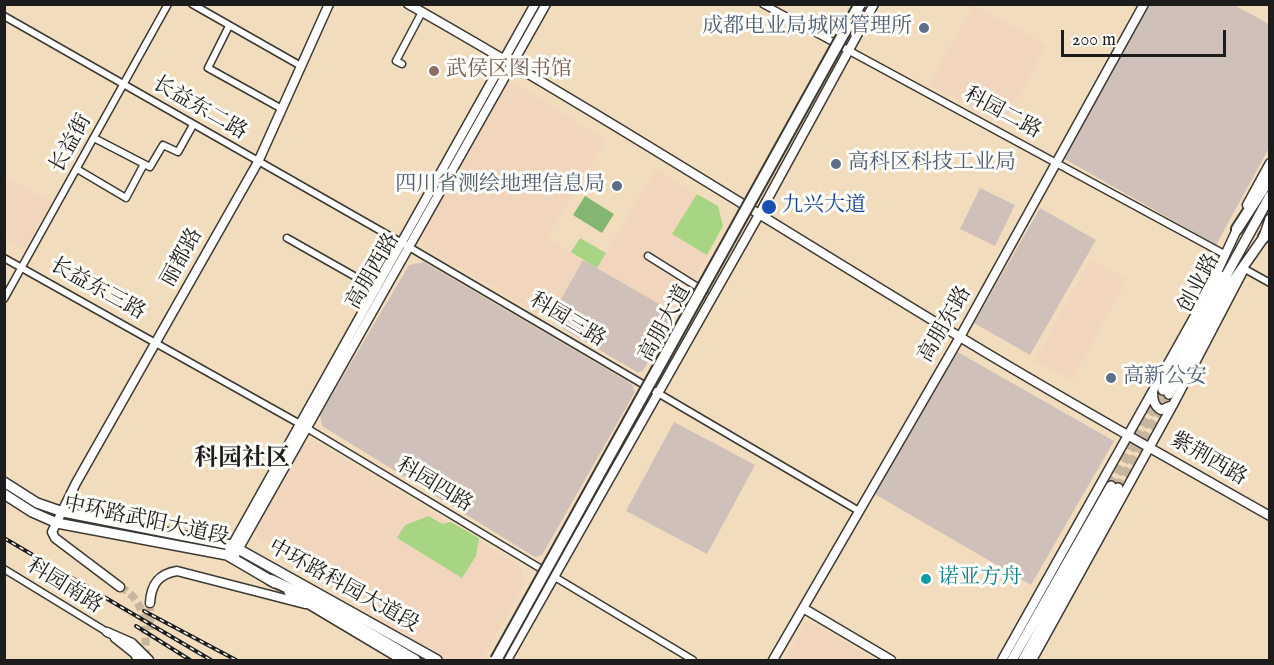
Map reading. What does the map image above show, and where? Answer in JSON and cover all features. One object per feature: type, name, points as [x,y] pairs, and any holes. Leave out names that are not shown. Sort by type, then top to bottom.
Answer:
[{"type":"highway","points":[[497,660],[860,4]]},
{"type":"highway","points":[[1237,230],[1269,178]]},
{"type":"highway","points":[[653,392],[677,326],[741,210],[759,185]]},
{"type":"highway","points":[[271,580],[415,660]]},
{"type":"main road","name":"创业路","points":[[1169,395],[1236,254],[1269,195]]},
{"type":"main road","name":"创业路","points":[[1169,395],[1229,287],[1268,233],[1269,219]]},
{"type":"main road","points":[[1206,296],[1236,254]]},
{"type":"main road","name":"中环路武阳大道段","points":[[4,482],[37,502],[63,512],[235,547]]},
{"type":"main road","points":[[1012,660],[1114,487],[1023,660]]},
{"type":"main road","name":"中环路武阳大道段","points":[[4,494],[32,512],[57,523],[230,557],[271,580]]},
{"type":"main road","name":"中环路科园大道段","points":[[235,547],[437,660]]},
{"type":"main road","points":[[308,601],[403,660]]},
{"type":"street","name":"长益街","points":[[4,299],[168,4]]},
{"type":"street","points":[[192,4],[301,66]]},
{"type":"street","name":"丽都路","points":[[57,523],[76,483],[258,162],[330,4]]},
{"type":"street","points":[[408,4],[509,61],[752,208],[960,338],[1128,436]]},
{"type":"street","name":"高朋西路","points":[[509,61],[535,4]]},
{"type":"street","name":"高朋西路","points":[[230,557],[509,61],[546,4]]},
{"type":"street","name":"科园二路","points":[[763,4],[1224,254]]},
{"type":"street","name":"高朋大道","points":[[497,660],[760,213],[845,50],[865,4]]},
{"type":"street","name":"高朋大道","points":[[653,392],[705,291],[752,208],[874,4]]},
{"type":"street","name":"高朋东路","points":[[773,660],[960,338],[1144,4]]},
{"type":"street","points":[[402,64],[396,61],[408,45],[422,12]]},
{"type":"street","name":"长益东二路","points":[[4,16],[258,162]]},
{"type":"street","points":[[229,26],[208,68],[282,109]]},
{"type":"street","points":[[94,138],[150,167],[163,145],[178,152],[194,124]]},
{"type":"street","name":"科园三路","points":[[258,162],[406,245],[859,511]]},
{"type":"street","points":[[1002,660],[1206,296],[1269,163]]},
{"type":"street","points":[[76,169],[126,198],[144,164]]},
{"type":"street","points":[[287,238],[377,288]]},
{"type":"street","name":"高朋西路","points":[[303,426],[377,288],[406,245]]},
{"type":"street","points":[[648,256],[705,291]]},
{"type":"street","name":"长益东三路","points":[[4,258],[157,341]]},
{"type":"street","points":[[1243,268],[1269,283]]},
{"type":"street","name":"科园四路","points":[[157,341],[693,660]]},
{"type":"street","points":[[1153,392],[1153,401],[1161,410],[1167,409],[1169,395]]},
{"type":"street","points":[[1032,660],[1148,447],[1169,395]]},
{"type":"street","name":"紫荆西路","points":[[1128,436],[1269,516]]},
{"type":"street","points":[[57,523],[52,535],[120,587]]},
{"type":"street","name":"科园南路","points":[[4,569],[107,632]]},
{"type":"street","points":[[150,603],[154,584],[167,573],[177,571],[308,601]]},
{"type":"street","name":"高朋大道","points":[[507,660],[549,575]]},
{"type":"street","points":[[803,608],[891,660]]},
{"type":"street","points":[[107,632],[135,654],[138,660]]},
{"type":"street","points":[[107,632],[132,643],[149,660]]},
{"type":"shaded area","points":[[973,5],[1047,45],[1003,125],[929,85]]},
{"type":"shaded area","points":[[1149,5],[1234,5],[1269,24],[1269,148],[1216,245],[1063,158]]},
{"type":"shaded area","points":[[515,83],[606,140],[547,238],[583,260],[560,300],[568,305],[557,325],[424,247],[421,235],[508,84]]},
{"type":"shaded area","points":[[656,169],[697,194],[672,234],[707,255],[675,313],[597,268]]},
{"type":"shaded area","points":[[4,176],[52,202],[25,250],[5,238]]},
{"type":"shaded area","points":[[980,188],[1015,205],[995,246],[960,229]]},
{"type":"shaded area","points":[[1040,208],[1096,240],[1030,355],[974,323]]},
{"type":"shaded area","points":[[1090,259],[1127,279],[1072,380],[1035,361]]},
{"type":"shaded area","points":[[583,260],[675,313],[643,371],[637,372],[557,325],[568,305],[560,301]]},
{"type":"shaded area","points":[[424,262],[632,384],[635,392],[542,555],[535,557],[322,426],[320,415],[409,265]]},
{"type":"shaded area","points":[[956,351],[1114,441],[1031,585],[873,493]]},
{"type":"shaded area","points":[[674,422],[755,465],[707,554],[626,511]]},
{"type":"shaded area","points":[[314,441],[519,565],[525,583],[482,660],[447,660],[280,560],[283,554],[260,540],[255,528],[304,444]]},
{"type":"shaded area","points":[[808,621],[876,660],[784,660]]},
{"type":"green space","points":[[697,194],[718,206],[723,226],[707,255],[672,234]]},
{"type":"green space","points":[[585,196],[614,214],[602,233],[573,215]]},
{"type":"green space","points":[[580,238],[606,253],[597,268],[571,252]]},
{"type":"green space","points":[[429,516],[442,524],[451,522],[479,538],[476,556],[462,578],[397,538],[405,525]]},
{"type":"tunnel","points":[[1111,486],[1163,390]]},
{"type":"tunnel","points":[[1118,488],[1169,394]]},
{"type":"tunnel","points":[[120,587],[129,593],[141,609],[145,628],[146,660]]},
{"type":"tunnel","points":[[150,603],[150,630]]},
{"type":"railway","points":[[4,538],[211,660]]},
{"type":"railway","points":[[144,611],[236,660]]},
{"type":"railway","points":[[136,626],[190,660]]},
{"type":"place","name":"成都电业局城网管理所","points":[[924,28]]},
{"type":"place","name":"武侯区图书馆","points":[[434,71]]},
{"type":"place","name":"高科区科技工业局","points":[[836,164]]},
{"type":"place","name":"四川省测绘地理信息局","points":[[617,186]]},
{"type":"place","name":"九兴大道","points":[[769,207]]},
{"type":"place","name":"高新公安","points":[[1111,378]]},
{"type":"place","name":"诺亚方舟","points":[[926,579]]},
{"type":"district","name":"科园社区","points":[[242,460]]}]
